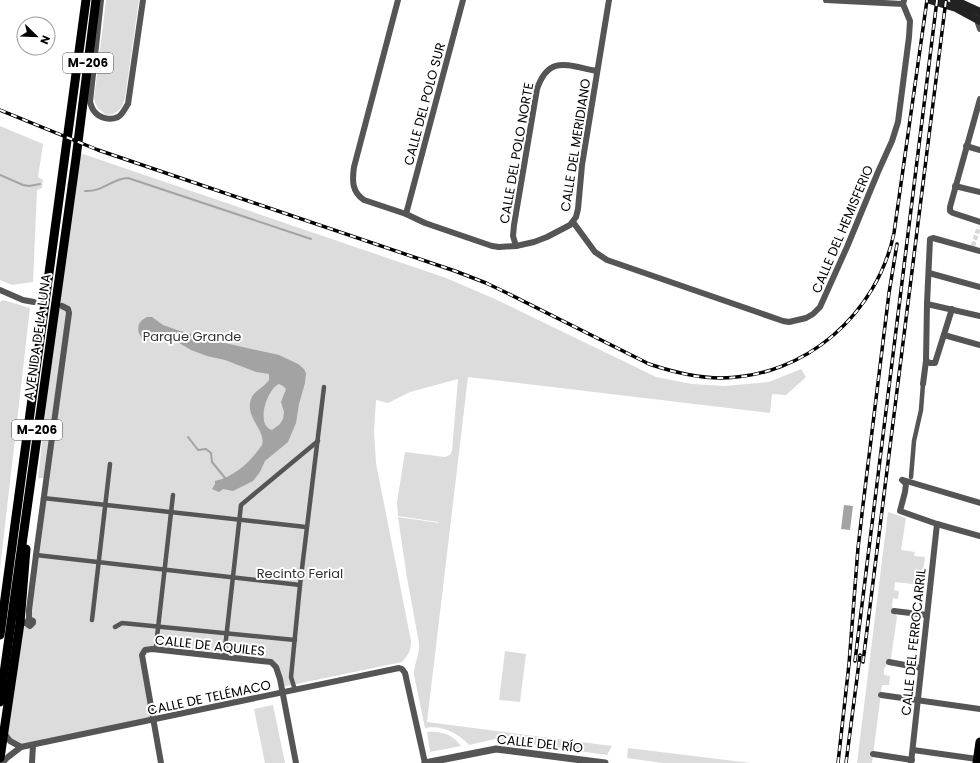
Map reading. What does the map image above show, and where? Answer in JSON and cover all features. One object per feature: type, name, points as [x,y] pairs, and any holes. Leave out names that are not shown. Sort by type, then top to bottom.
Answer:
[{"type":"main road","name":"AVENIDA DE LA LUNA","points":[[0,702],[23,495],[86,0]]},
{"type":"main road","name":"AVENIDA DE LA LUNA","points":[[0,635],[76,158],[96,0]]},
{"type":"main road","points":[[930,0],[956,8],[980,19]]},
{"type":"main road","points":[[954,0],[980,12]]},
{"type":"main road","points":[[0,598],[7,547],[23,495]]},
{"type":"main road","points":[[0,758],[25,622],[26,550],[23,495]]},
{"type":"main road","points":[[977,761],[980,742]]},
{"type":"street","points":[[101,0],[90,102],[93,110],[98,115],[105,118],[118,117],[128,104],[143,0]]},
{"type":"street","name":"CALLE DEL MERIDIANO","points":[[398,0],[359,147],[353,181],[355,192],[364,200],[492,246],[516,246],[547,237],[573,222],[576,217],[582,165],[609,0]]},
{"type":"street","name":"CALLE DEL POLO SUR","points":[[406,214],[463,0]]},
{"type":"street","points":[[826,0],[904,2]]},
{"type":"street","name":"CALLE DEL HEMISFERIO","points":[[573,222],[595,252],[607,260],[783,321],[797,321],[813,314],[820,307],[826,296],[892,141],[898,122],[910,21],[904,2]]},
{"type":"street","points":[[980,19],[978,23],[980,29]]},
{"type":"street","name":"CALLE DEL POLO NORTE","points":[[516,246],[513,236],[514,225],[537,89],[541,78],[546,70],[553,66],[560,65],[597,71]]},
{"type":"street","points":[[980,98],[978,113],[966,146],[950,207],[950,211],[953,213],[980,224]]},
{"type":"street","points":[[966,146],[980,150]]},
{"type":"street","points":[[955,186],[980,192]]},
{"type":"street","points":[[911,477],[914,441],[921,410],[926,360],[930,239],[933,238],[980,251]]},
{"type":"street","points":[[929,273],[980,287]]},
{"type":"street","points":[[0,290],[23,300],[34,302]]},
{"type":"street","points":[[927,304],[980,316]]},
{"type":"street","points":[[25,622],[29,610],[69,313],[68,308],[62,306]]},
{"type":"street","points":[[926,360],[930,363],[935,363],[952,309]]},
{"type":"street","points":[[944,335],[980,346]]},
{"type":"street","points":[[295,690],[291,677],[294,640],[306,527],[324,387]]},
{"type":"street","points":[[224,657],[241,505],[318,441]]},
{"type":"street","points":[[92,620],[110,464]]},
{"type":"street","points":[[980,502],[902,480],[906,484],[900,512],[980,536]]},
{"type":"street","points":[[156,646],[173,495]]},
{"type":"street","points":[[44,498],[306,527]]},
{"type":"street","name":"CALLE DEL FERROCARRIL","points":[[911,761],[937,524]]},
{"type":"street","points":[[36,555],[300,585]]},
{"type":"street","points":[[894,611],[927,615]]},
{"type":"street","points":[[115,627],[122,623],[294,640]]},
{"type":"street","name":"CALLE DE AQUILES","points":[[154,720],[142,655],[145,650],[152,649],[271,662],[276,667],[296,763]]},
{"type":"street","points":[[889,662],[922,668]]},
{"type":"street","name":"CALLE DE TELÉMACO","points":[[2,763],[21,747],[33,744],[154,720],[395,668],[402,669],[405,673],[415,712],[425,763]]},
{"type":"street","points":[[881,696],[980,709]]},
{"type":"street","points":[[154,720],[161,763]]},
{"type":"street","points":[[4,733],[10,741],[21,747]]},
{"type":"street","points":[[32,763],[33,744]]},
{"type":"street","name":"CALLE DEL RÍO","points":[[425,763],[496,749],[555,759],[605,763]]},
{"type":"street","points":[[913,750],[977,761]]},
{"type":"street","points":[[873,754],[911,761]]},
{"type":"green space","points":[[106,0],[139,0],[125,98],[119,110],[106,115],[97,107],[94,99]]},
{"type":"green space","points":[[0,126],[43,144],[38,177],[43,180],[42,188],[37,190],[33,282],[12,285],[0,280]]},
{"type":"green space","points":[[80,153],[446,278],[495,299],[656,377],[692,384],[725,386],[769,382],[801,369],[806,377],[786,395],[772,394],[770,413],[468,377],[427,722],[612,746],[607,755],[495,739],[469,745],[460,737],[449,731],[431,727],[425,728],[414,675],[419,651],[419,643],[398,517],[439,523],[398,516],[397,502],[405,452],[445,457],[450,455],[452,451],[458,379],[410,392],[388,403],[376,400],[374,431],[376,463],[411,641],[409,653],[402,662],[282,687],[271,662],[152,649],[142,652],[153,720],[23,747],[4,733],[20,623],[26,623],[46,478],[38,478],[49,378]]},
{"type":"green space","points":[[3,300],[30,308],[0,569],[0,302]]},
{"type":"green space","points":[[888,512],[906,518],[901,550],[915,552],[914,556],[925,557],[921,585],[895,582],[894,590],[899,591],[898,599],[893,598],[892,606],[897,617],[891,658],[884,669],[884,675],[890,676],[889,685],[882,685],[872,763],[857,763]]},
{"type":"green space","points":[[505,651],[526,654],[520,702],[499,700]]},
{"type":"green space","points":[[273,705],[285,763],[265,763],[254,709]]},
{"type":"green space","points":[[427,732],[446,734],[458,742],[461,746],[430,752]]},
{"type":"green space","points":[[628,748],[751,763],[663,763],[627,758]]},
{"type":"shaded area","points":[[147,317],[152,317],[163,325],[177,330],[279,355],[298,364],[304,369],[306,373],[305,383],[299,404],[296,423],[288,442],[265,461],[260,472],[253,481],[233,491],[223,489],[219,492],[212,489],[215,481],[229,476],[242,468],[262,445],[263,439],[252,416],[250,402],[253,395],[269,380],[269,374],[256,372],[225,360],[207,356],[165,337],[152,340],[145,339],[141,337],[138,331],[139,324]],"holes":[[[279,384],[286,389],[281,402],[284,412],[283,419],[280,424],[272,430],[267,427],[264,421],[265,407],[267,399],[275,387]]]},
{"type":"shaded area","points":[[844,505],[853,506],[850,530],[841,529]]},
{"type":"waterway","points":[[0,175],[23,185],[29,186],[40,184]]},
{"type":"waterway","points":[[85,191],[91,191],[117,180],[128,178],[311,239]]},
{"type":"waterway","points":[[188,437],[198,450],[206,449],[211,453],[212,462],[225,478]]},
{"type":"tunnel","points":[[973,246],[979,227]]},
{"type":"railway","points":[[0,110],[98,150],[455,271],[486,283],[649,364],[676,372],[703,377],[721,378],[752,375],[782,366],[809,353],[833,336],[854,314],[872,290],[885,262],[894,233],[927,0]]},
{"type":"railway","points":[[855,661],[937,0]]},
{"type":"railway","points":[[863,662],[946,0]]},
{"type":"railway","points":[[838,763],[849,664],[858,548],[889,293],[897,244]]},
{"type":"railway","points":[[846,763],[860,655]]},
{"type":"park label","name":"Parque Grande","points":[[192,336]]},
{"type":"park label","name":"Recinto Ferial","points":[[300,573]]}]
